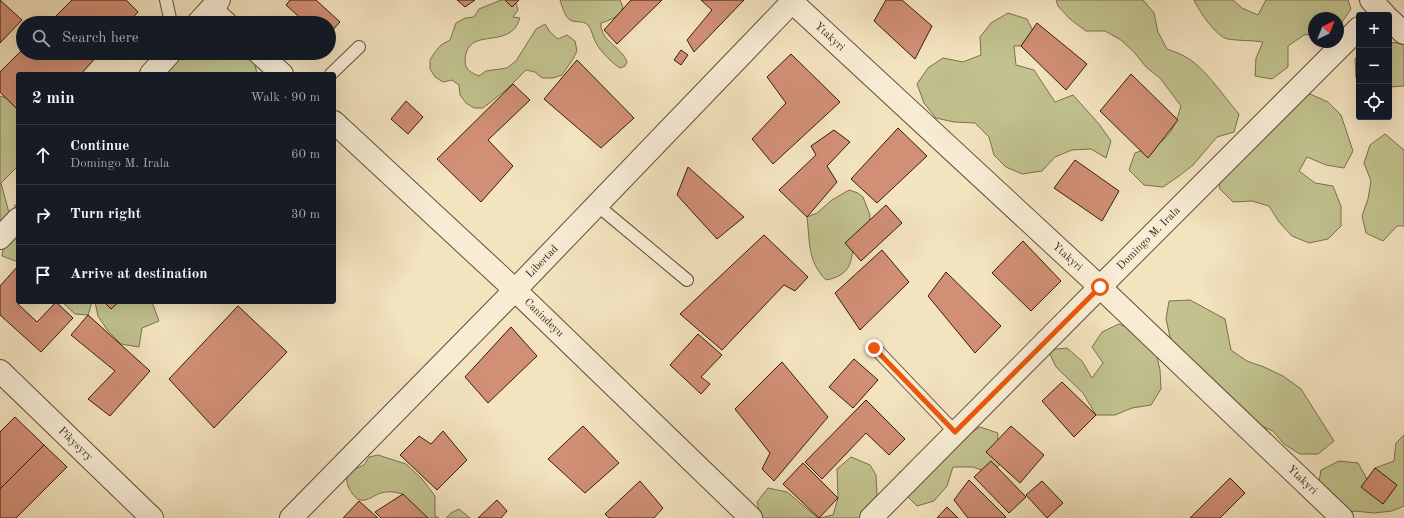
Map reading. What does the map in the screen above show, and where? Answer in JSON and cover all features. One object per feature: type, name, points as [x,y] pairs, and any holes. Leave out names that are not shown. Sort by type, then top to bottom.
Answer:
[{"type":"street","name":"Libertad","points":[[291,518],[515,290],[791,1]]},
{"type":"street","name":"Ytakyri","points":[[791,1],[1100,287],[1342,518]]},
{"type":"street","name":"Domingo M. Irala","points":[[870,518],[1356,31]]},
{"type":"street","points":[[153,72],[164,60]]},
{"type":"street","points":[[267,60],[280,72]]},
{"type":"street","name":"Canindeyu","points":[[336,124],[515,290],[751,518]]},
{"type":"street","points":[[0,238],[16,221]]},
{"type":"street","name":"Pikysyry","points":[[0,371],[152,518]]},
{"type":"lane","points":[[166,0],[169,16]]},
{"type":"lane","points":[[333,72],[359,47]]},
{"type":"lane","points":[[596,206],[687,280]]},
{"type":"lane","points":[[874,348],[955,432]]},
{"type":"green space","points":[[501,0],[515,0],[518,10],[513,17],[520,18],[515,28],[509,33],[475,42],[470,46],[466,52],[465,64],[471,72],[479,76],[486,71],[507,68],[516,61],[536,29],[545,24],[550,32],[558,39],[567,35],[575,41],[577,51],[562,75],[553,78],[542,78],[535,72],[526,70],[506,90],[483,108],[474,108],[466,103],[460,95],[459,85],[452,80],[443,82],[435,77],[430,69],[430,60],[441,45],[450,40],[456,23],[465,18],[474,17],[479,9]]},
{"type":"green space","points":[[560,0],[620,0],[623,7],[620,13],[614,18],[601,23],[607,39],[624,56],[627,62],[625,66],[620,68],[603,53],[596,43],[591,29],[586,23],[568,19]]},
{"type":"green space","points":[[1056,0],[1143,0],[1154,13],[1158,32],[1167,49],[1184,56],[1199,67],[1239,114],[1234,132],[1217,137],[1193,165],[1163,187],[1144,185],[1129,170],[1135,153],[1154,146],[1166,137],[1178,117],[1181,106],[1160,78],[1146,67],[1134,52],[1121,40],[1105,31],[1086,31],[1070,19],[1058,6]]},
{"type":"green space","points":[[1194,0],[1233,0],[1242,8],[1258,15],[1266,0],[1348,0],[1351,9],[1344,19],[1344,12],[1308,12],[1308,35],[1304,35],[1288,46],[1288,67],[1272,79],[1255,76],[1256,58],[1263,42],[1232,40],[1223,37],[1213,29]]},
{"type":"green space","points":[[1008,13],[1027,19],[1033,31],[1021,46],[1014,46],[1016,65],[1034,70],[1055,102],[1073,95],[1099,124],[1111,141],[1106,158],[1091,149],[1072,150],[1055,157],[1042,171],[1022,174],[1006,167],[994,155],[989,137],[975,123],[954,122],[936,118],[924,103],[917,84],[928,68],[943,58],[963,62],[981,55],[980,37],[991,23]]},
{"type":"green space","points":[[1392,42],[1404,44],[1404,86],[1392,87]]},
{"type":"green space","points":[[1356,58],[1356,78],[1355,59]]},
{"type":"green space","points":[[153,60],[254,60],[257,72],[144,72]]},
{"type":"green space","points":[[1310,94],[1328,102],[1341,115],[1353,151],[1344,168],[1326,165],[1307,157],[1299,171],[1315,183],[1333,186],[1341,206],[1341,226],[1328,239],[1309,243],[1292,236],[1279,222],[1269,206],[1252,201],[1233,202],[1220,189],[1217,171],[1292,97]]},
{"type":"green space","points":[[0,96],[9,99],[16,107],[16,168],[1,183],[11,220],[16,204],[16,261],[2,256],[5,238],[0,236]]},
{"type":"green space","points":[[1385,134],[1404,150],[1404,226],[1397,226],[1383,241],[1366,233],[1362,216],[1368,199],[1371,181],[1364,163],[1370,145]]},
{"type":"green space","points":[[849,190],[858,193],[863,197],[870,215],[869,225],[854,236],[853,252],[846,270],[835,278],[826,280],[815,266],[812,258],[807,217],[817,213],[832,200]]},
{"type":"green space","points":[[1190,300],[1225,319],[1231,350],[1247,361],[1283,376],[1301,389],[1334,441],[1318,454],[1300,454],[1284,444],[1273,431],[1237,415],[1180,353],[1170,337],[1166,319],[1169,301]]},
{"type":"green space","points":[[64,304],[91,304],[88,315],[75,314]]},
{"type":"green space","points":[[95,304],[153,304],[159,321],[142,328],[139,347],[121,344],[108,331],[98,316]]},
{"type":"green space","points":[[1119,324],[1137,332],[1156,352],[1160,370],[1161,389],[1151,405],[1132,408],[1115,415],[1096,415],[1083,393],[1056,367],[1048,350],[1067,348],[1082,361],[1092,378],[1103,363],[1092,347],[1102,332]]},
{"type":"green space","points":[[980,427],[998,433],[997,452],[1004,461],[990,473],[973,467],[953,467],[947,486],[934,501],[917,506],[902,491],[900,472]]},
{"type":"green space","points":[[1404,435],[1404,506],[1392,511],[1374,513],[1355,511],[1338,517],[1318,488],[1321,470],[1339,461],[1358,463],[1368,481],[1375,468],[1394,461],[1396,443]]},
{"type":"green space","points":[[378,455],[406,464],[423,480],[435,496],[435,516],[439,518],[420,518],[403,494],[395,492],[382,493],[364,500],[356,498],[348,486],[347,473],[364,465],[369,457]]},
{"type":"green space","points":[[851,457],[870,465],[876,475],[877,495],[860,518],[820,518],[833,515],[838,498],[837,469]]},
{"type":"green space","points":[[768,488],[787,492],[818,518],[761,518],[757,502]]},
{"type":"green space","points":[[459,509],[470,518],[446,518],[451,513]]},
{"type":"building","points":[[0,0],[18,16],[16,16],[16,26],[0,43]]},
{"type":"building","points":[[72,0],[126,0],[138,12],[134,16],[56,16]]},
{"type":"building","points":[[290,0],[316,0],[333,16],[298,16],[286,5]]},
{"type":"building","points":[[457,0],[475,0],[465,7]]},
{"type":"building","points":[[505,0],[519,0],[512,7]]},
{"type":"building","points":[[631,0],[662,0],[617,44],[604,30]]},
{"type":"building","points":[[701,0],[744,0],[694,52],[687,40],[712,10]]},
{"type":"building","points":[[886,0],[902,0],[932,26],[915,59],[874,21]]},
{"type":"building","points":[[336,18],[340,22],[336,26]]},
{"type":"building","points":[[1037,23],[1087,64],[1066,90],[1021,46]]},
{"type":"building","points":[[681,50],[688,55],[681,65],[674,60]]},
{"type":"building","points":[[791,54],[840,102],[773,164],[752,139],[786,103],[767,77]]},
{"type":"building","points":[[16,56],[16,60],[94,60],[83,72],[16,72],[16,108],[0,92],[0,72]]},
{"type":"building","points":[[577,60],[634,118],[601,148],[544,99]]},
{"type":"building","points":[[1131,74],[1178,120],[1148,158],[1100,111]]},
{"type":"building","points":[[513,84],[530,100],[488,140],[513,166],[481,202],[437,159]]},
{"type":"building","points":[[406,101],[423,117],[408,134],[391,119]]},
{"type":"building","points":[[898,128],[927,156],[877,203],[851,179]]},
{"type":"building","points":[[834,130],[850,142],[827,166],[837,182],[807,217],[779,190],[816,155],[811,146]]},
{"type":"building","points":[[1075,160],[1119,191],[1102,221],[1054,188]]},
{"type":"building","points":[[688,167],[744,217],[717,239],[677,195]]},
{"type":"building","points":[[886,205],[902,223],[861,261],[845,243]]},
{"type":"building","points":[[764,235],[808,277],[795,291],[784,285],[722,350],[680,314]]},
{"type":"building","points":[[1023,241],[1061,281],[1031,311],[992,273]]},
{"type":"building","points":[[882,250],[909,282],[860,330],[835,293]]},
{"type":"building","points":[[16,268],[16,304],[18,304],[37,322],[54,304],[58,304],[73,318],[41,352],[0,315],[0,286]]},
{"type":"building","points":[[946,272],[1001,326],[975,353],[928,296]]},
{"type":"building","points":[[106,304],[117,304],[111,309]]},
{"type":"building","points":[[238,306],[287,352],[214,428],[169,379]]},
{"type":"building","points":[[88,315],[150,371],[110,416],[88,399],[115,371],[71,335]]},
{"type":"building","points":[[511,327],[537,356],[488,403],[465,377]]},
{"type":"building","points":[[698,334],[722,355],[701,377],[710,384],[701,394],[670,365]]},
{"type":"building","points":[[854,359],[878,380],[853,408],[829,387]]},
{"type":"building","points":[[782,362],[828,417],[774,481],[762,469],[770,453],[735,409]]},
{"type":"building","points":[[1062,382],[1096,415],[1074,437],[1042,401]]},
{"type":"building","points":[[866,400],[905,439],[889,455],[866,433],[822,479],[805,462]]},
{"type":"building","points":[[15,417],[44,445],[0,489],[0,432]]},
{"type":"building","points":[[583,426],[619,463],[585,493],[548,459]]},
{"type":"building","points":[[1011,426],[1044,455],[1020,483],[986,452]]},
{"type":"building","points":[[443,431],[467,460],[437,490],[400,455],[419,436],[431,444]]},
{"type":"building","points":[[44,445],[67,467],[16,518],[0,518],[0,489]]},
{"type":"building","points":[[991,461],[1026,497],[1009,513],[974,477]]},
{"type":"building","points":[[803,463],[838,498],[819,518],[783,484]]},
{"type":"building","points":[[1375,468],[1397,485],[1383,504],[1361,487]]},
{"type":"building","points":[[1230,478],[1245,493],[1220,518],[1190,518]]},
{"type":"building","points":[[969,480],[1006,517],[968,518],[954,500]]},
{"type":"building","points":[[640,481],[663,508],[654,518],[609,518],[605,514]]},
{"type":"building","points":[[1042,481],[1063,503],[1047,518],[1026,495]]},
{"type":"building","points":[[403,494],[428,518],[381,518],[375,512]]},
{"type":"building","points":[[497,500],[507,511],[501,518],[478,518]]},
{"type":"building","points":[[359,501],[378,518],[343,518]]},
{"type":"building","points":[[947,507],[958,518],[937,518]]},
{"type":"route","points":[[874,348],[955,432],[1100,287]]}]
